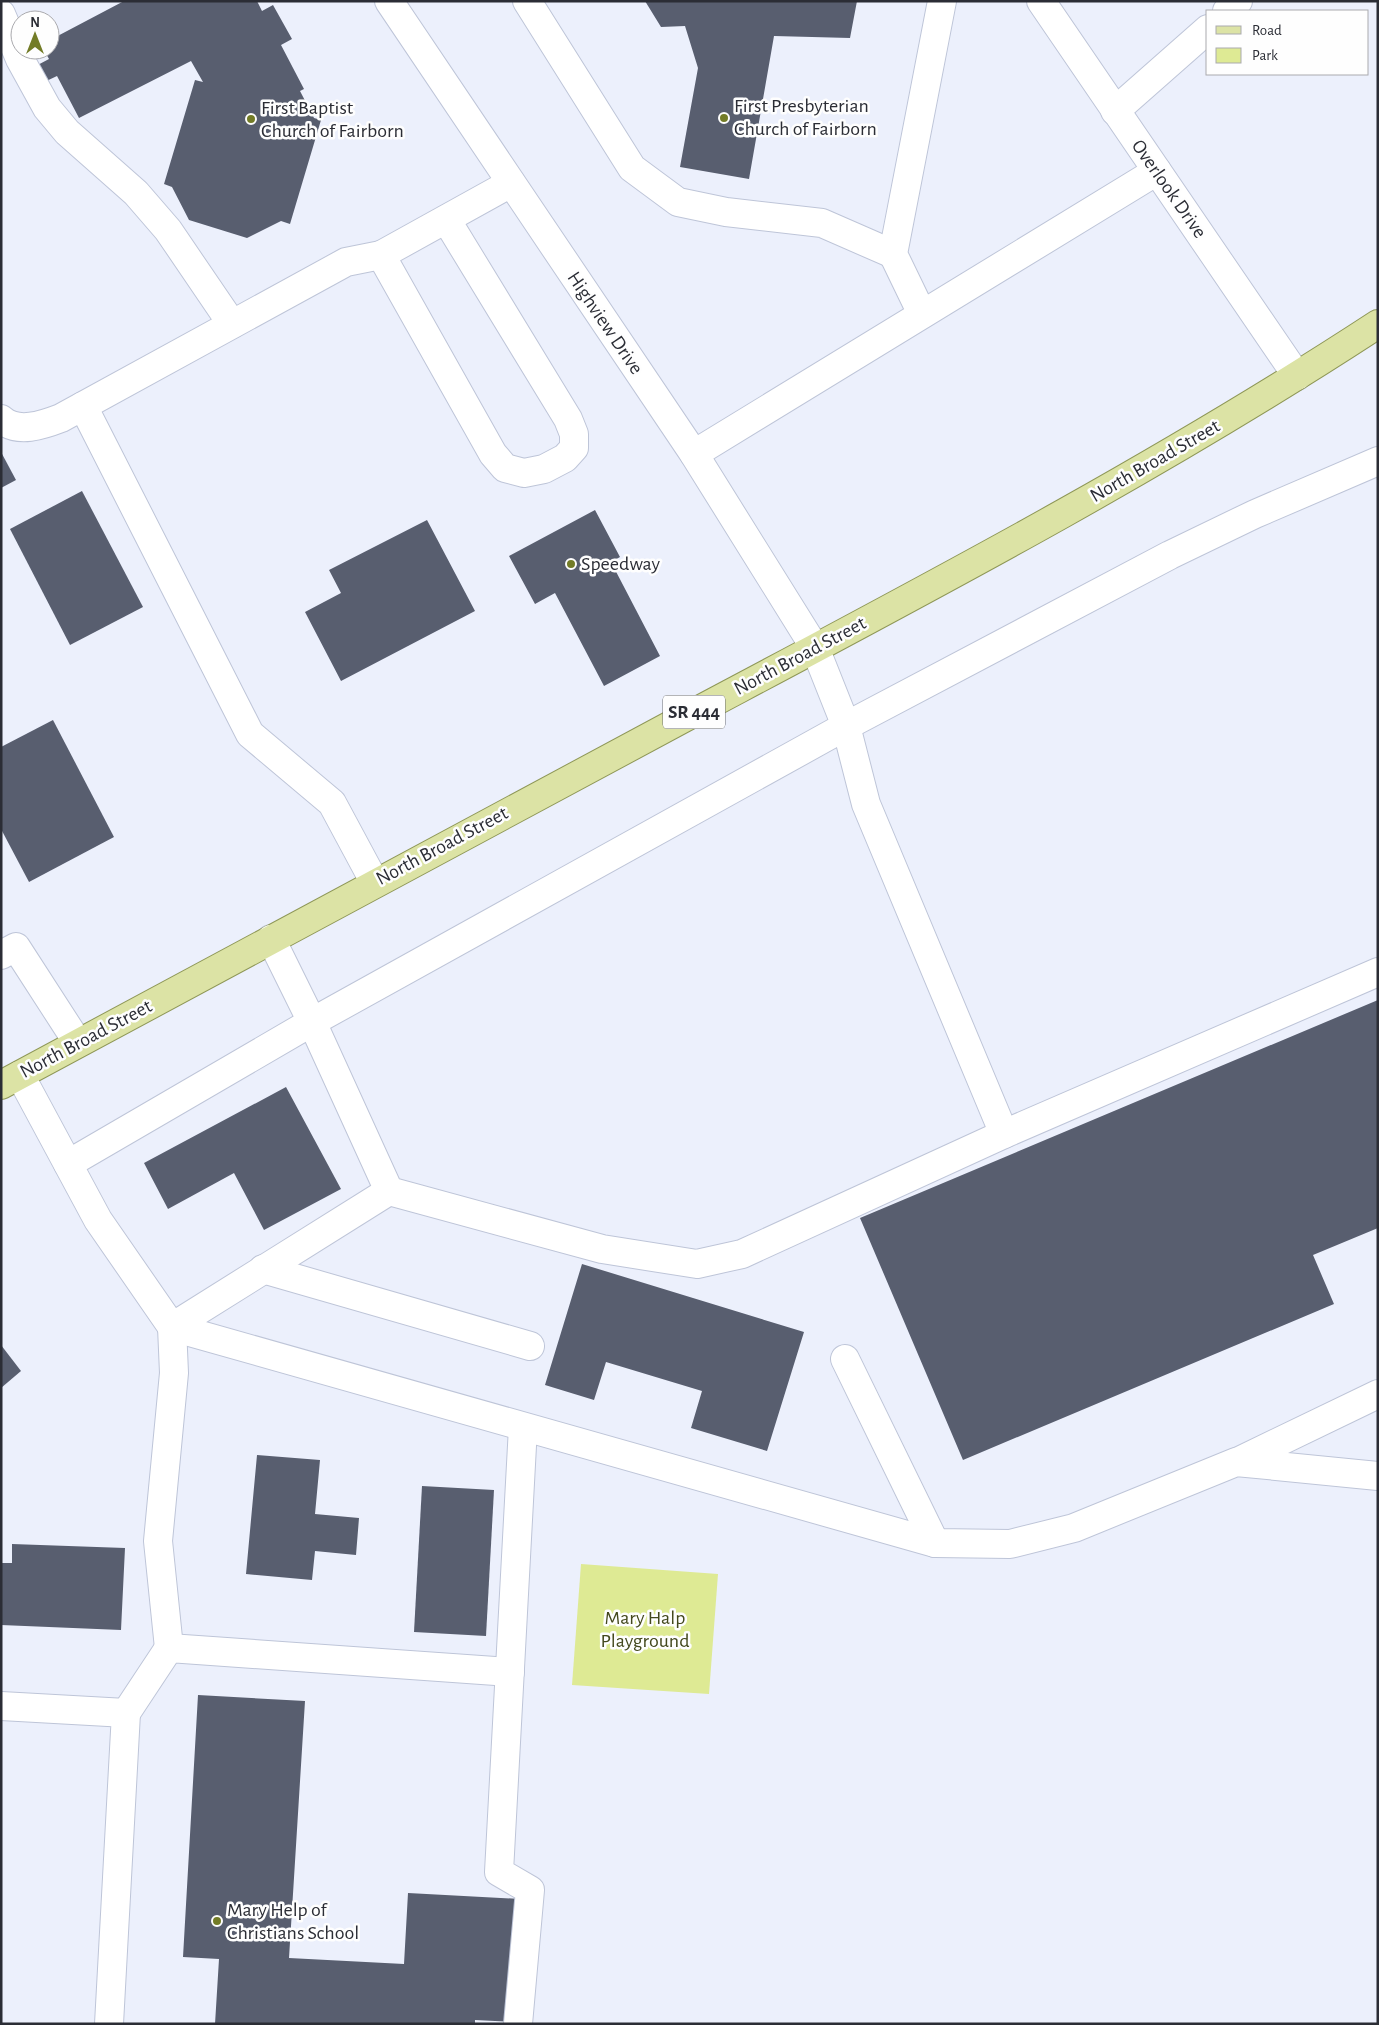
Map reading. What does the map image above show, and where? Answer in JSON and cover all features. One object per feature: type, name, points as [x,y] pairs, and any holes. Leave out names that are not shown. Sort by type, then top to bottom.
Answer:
[{"type":"main road","name":"North Broad Street","points":[[11,1080],[1050,521],[1298,376],[1378,324]]},
{"type":"street","name":"Highview Drive","points":[[389,1],[694,454],[815,648],[846,726],[866,804],[1004,1134]]},
{"type":"street","points":[[527,1],[632,168],[678,202],[726,212],[822,223],[893,254]]},
{"type":"street","points":[[922,314],[893,254],[942,1]]},
{"type":"street","name":"Overlook Drive","points":[[1041,1],[1298,376]]},
{"type":"street","points":[[1228,10],[1238,1]]},
{"type":"street","points":[[1,14],[20,59],[47,108],[67,132],[136,193],[168,230],[232,324]]},
{"type":"street","points":[[1115,111],[1206,30]]},
{"type":"street","points":[[694,454],[1157,171]]},
{"type":"street","points":[[1,419],[6,424],[18,427],[46,424],[83,406],[346,262],[381,255],[511,183]]},
{"type":"street","points":[[381,255],[493,454],[505,468],[524,473],[544,469],[565,458],[574,448],[574,434],[568,419],[446,219]]},
{"type":"street","points":[[83,406],[250,734],[332,803],[375,883]]},
{"type":"street","points":[[68,1164],[312,1022],[846,726],[1170,555],[1255,514],[1378,461]]},
{"type":"street","points":[[271,939],[312,1022],[389,1191]]},
{"type":"street","points":[[1,955],[16,947],[78,1043]]},
{"type":"street","points":[[172,1327],[389,1191],[602,1249],[696,1264],[742,1254],[1004,1134],[1378,972]]},
{"type":"street","points":[[11,1080],[68,1164],[98,1220],[172,1327],[174,1373],[158,1541],[169,1648],[126,1713],[109,2024]]},
{"type":"street","points":[[263,1269],[530,1346]]},
{"type":"street","points":[[172,1327],[935,1543],[1010,1544],[1074,1528],[1236,1462],[1378,1394]]},
{"type":"street","points":[[845,1359],[935,1543]]},
{"type":"street","points":[[518,2024],[530,1890],[499,1872],[523,1427]]},
{"type":"street","points":[[1236,1462],[1378,1476]]},
{"type":"street","points":[[169,1648],[510,1672]]},
{"type":"street","points":[[1,1706],[126,1713]]},
{"type":"green space","name":"Mary Halp Playground","points":[[581,1564],[718,1574],[709,1694],[572,1685]]},
{"type":"building","name":"First Baptist Church of Fairborn","points":[[124,1],[257,1],[262,11],[273,5],[292,39],[281,45],[304,89],[300,91],[314,118],[321,120],[290,224],[281,221],[247,238],[189,220],[172,187],[164,184],[195,80],[203,82],[191,61],[79,118],[57,76],[40,84],[32,68],[47,60],[60,60],[60,35]]},
{"type":"building","name":"First Presbyterian Church of Fairborn","points":[[645,1],[857,1],[850,38],[774,36],[749,179],[680,167],[698,68],[685,26],[661,27]]},
{"type":"building","points":[[1,452],[16,480],[1,488]]},
{"type":"building","points":[[82,491],[143,607],[70,645],[10,529]]},
{"type":"building","points":[[595,510],[620,557],[611,562],[660,656],[604,686],[555,593],[535,604],[509,556]]},
{"type":"building","points":[[427,520],[475,611],[341,681],[305,612],[341,593],[329,570]]},
{"type":"building","points":[[53,720],[114,837],[29,882],[1,829],[1,747]]},
{"type":"building","points":[[1378,1000],[1378,1228],[1313,1255],[1334,1304],[963,1460],[860,1218]]},
{"type":"building","points":[[286,1087],[341,1189],[264,1230],[234,1173],[168,1209],[144,1163]]},
{"type":"building","points":[[582,1264],[804,1332],[767,1451],[691,1428],[702,1391],[606,1362],[594,1400],[545,1385]]},
{"type":"building","points":[[1,1345],[21,1371],[1,1388]]},
{"type":"building","points":[[257,1455],[320,1460],[315,1514],[359,1518],[356,1555],[315,1551],[312,1580],[246,1574]]},
{"type":"building","points":[[422,1486],[494,1490],[486,1636],[414,1632]]},
{"type":"building","points":[[12,1544],[125,1548],[121,1630],[1,1625],[1,1563],[12,1563]]},
{"type":"building","points":[[198,1695],[305,1701],[289,1958],[404,1964],[408,1893],[521,1899],[513,2022],[475,2020],[475,2024],[215,2024],[219,1959],[183,1957]]},
{"type":"place","name":"First Presbyterian Church of Fairborn","points":[[724,118]]},
{"type":"place","name":"First Baptist Church of Fairborn","points":[[251,119]]},
{"type":"place","name":"Speedway","points":[[571,564]]},
{"type":"place","name":"Mary Help of Christians School","points":[[217,1921]]}]
